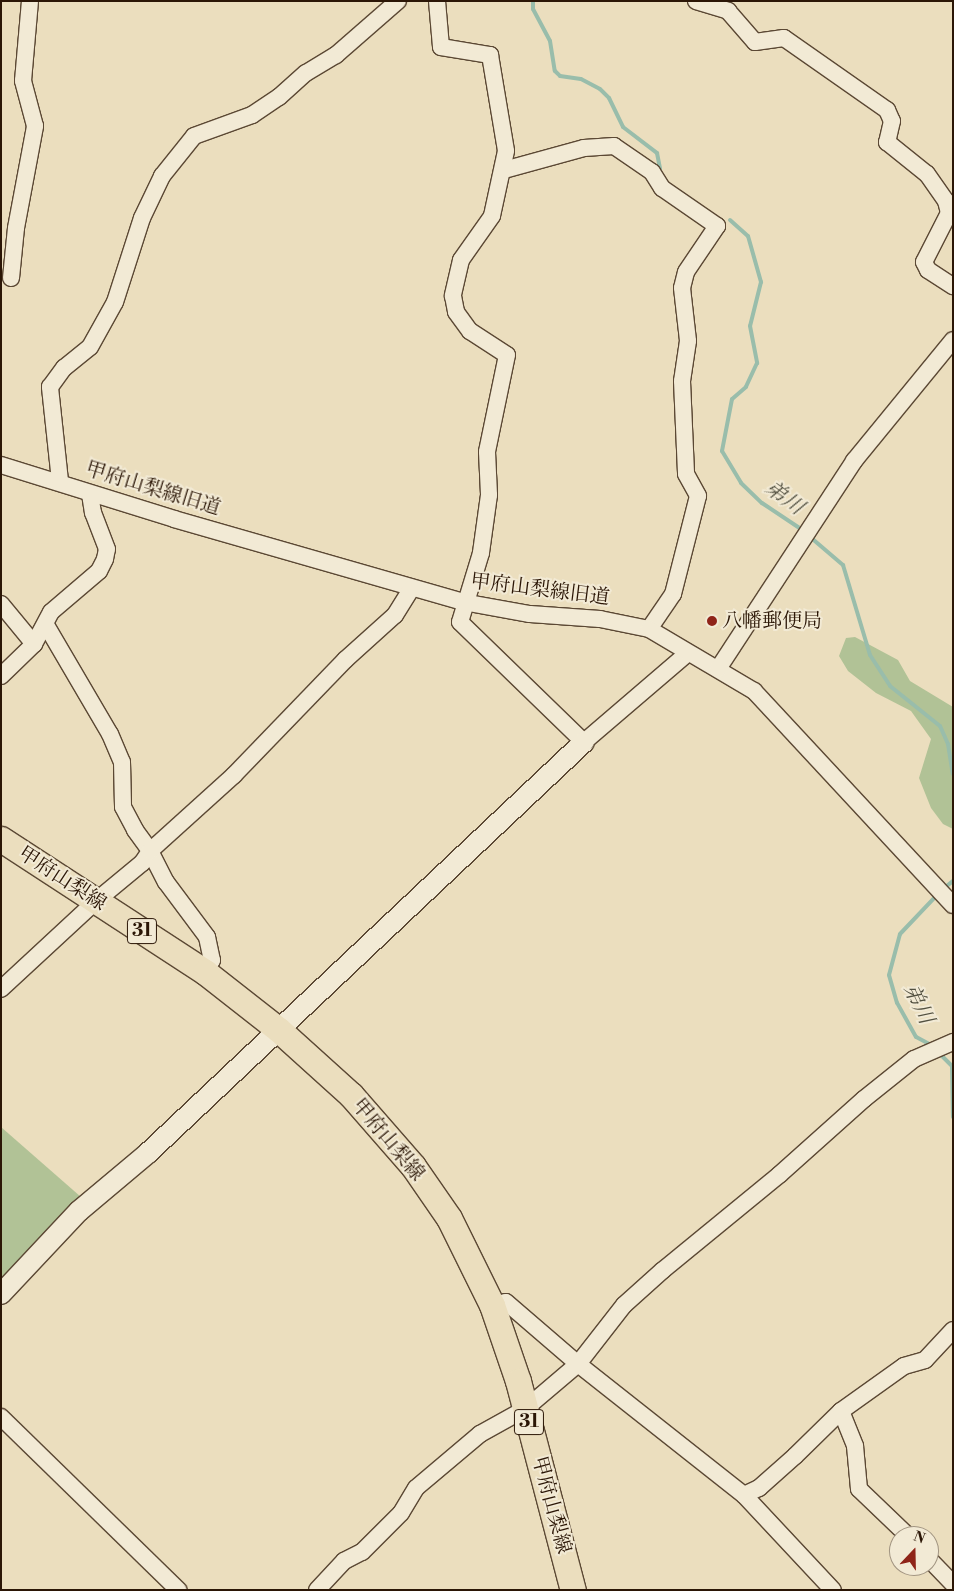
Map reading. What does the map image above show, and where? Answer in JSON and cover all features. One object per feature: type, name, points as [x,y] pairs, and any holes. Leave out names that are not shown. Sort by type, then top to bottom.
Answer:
[{"type":"main road","name":"甲府山梨線","points":[[1,839],[205,972],[279,1030],[351,1095],[413,1166],[449,1218],[492,1305],[525,1409],[573,1590]]},
{"type":"street","points":[[11,278],[16,228],[35,126],[23,80],[30,1]]},
{"type":"street","points":[[60,481],[50,387],[64,368],[90,347],[115,302],[142,218],[162,176],[194,136],[252,115],[279,97],[306,74],[336,55],[398,1]]},
{"type":"street","points":[[437,1],[441,47],[490,55],[506,151],[504,170],[492,216],[461,260],[453,296],[456,312],[470,331],[507,355],[488,443],[489,495],[481,553],[463,602],[460,622],[584,742]]},
{"type":"street","points":[[696,1],[728,11],[755,42],[784,38],[887,110],[892,121],[887,142],[927,174],[946,201],[949,213],[924,262],[928,270],[953,286]]},
{"type":"street","points":[[504,170],[584,148],[614,146],[652,172],[662,188],[717,226],[686,272],[682,288],[688,341],[682,381],[686,466],[687,478],[696,488],[698,496],[673,594],[648,629]]},
{"type":"street","points":[[718,669],[800,539],[854,461],[953,340]]},
{"type":"street","name":"甲府山梨線旧道","points":[[1,465],[60,481],[90,494],[463,602],[530,614],[600,619],[648,629],[754,690],[785,721],[952,904]]},
{"type":"street","points":[[1,676],[34,644],[46,625],[51,612],[99,571],[105,559],[107,549],[93,513],[90,494]]},
{"type":"street","points":[[1,989],[96,901],[142,863],[150,851],[234,775],[345,660],[395,615],[412,588]]},
{"type":"street","points":[[1,604],[34,644]]},
{"type":"street","points":[[46,625],[110,734],[122,762],[123,807],[135,830],[150,851],[166,882],[207,937],[212,960],[205,972]]},
{"type":"street","points":[[1,1294],[79,1211],[148,1153],[584,742],[688,653]]},
{"type":"street","points":[[317,1590],[344,1561],[362,1552],[401,1513],[416,1488],[480,1434],[525,1409],[578,1364],[630,1300],[779,1175],[864,1098],[914,1059],[948,1045]]},
{"type":"street","points":[[492,1305],[506,1302],[578,1364],[744,1495],[833,1590]]},
{"type":"street","points":[[744,1495],[759,1488],[841,1411],[904,1366],[926,1360],[953,1330]]},
{"type":"street","points":[[841,1411],[855,1446],[859,1489],[898,1526]]},
{"type":"street","points":[[1,1418],[178,1590]]},
{"type":"street","points":[[939,1569],[953,1584]]},
{"type":"green space","points":[[855,637],[898,660],[910,681],[953,707],[953,829],[943,824],[931,808],[919,778],[931,739],[911,711],[876,693],[848,671],[839,656],[846,638]]},
{"type":"green space","points":[[1,1127],[81,1197],[1,1278]]},
{"type":"waterway","name":"弟川","points":[[533,1],[533,9],[550,41],[555,71],[560,76],[581,79],[600,89],[609,98],[623,127],[657,153],[660,169]]},
{"type":"waterway","name":"弟川","points":[[730,220],[748,236],[761,282],[750,326],[757,363],[746,387],[732,399],[722,451],[741,483],[762,503],[804,531]]},
{"type":"waterway","name":"弟川","points":[[809,536],[843,565],[870,655],[890,686],[940,726],[948,744],[953,774]]},
{"type":"waterway","name":"弟川","points":[[943,889],[953,881]]},
{"type":"waterway","name":"弟川","points":[[933,1046],[916,1037],[897,1003],[889,975],[900,934],[938,894]]},
{"type":"waterway","name":"弟川","points":[[939,1053],[952,1066],[953,1117]]},
{"type":"place","name":"八幡郵便局","points":[[712,621]]}]
